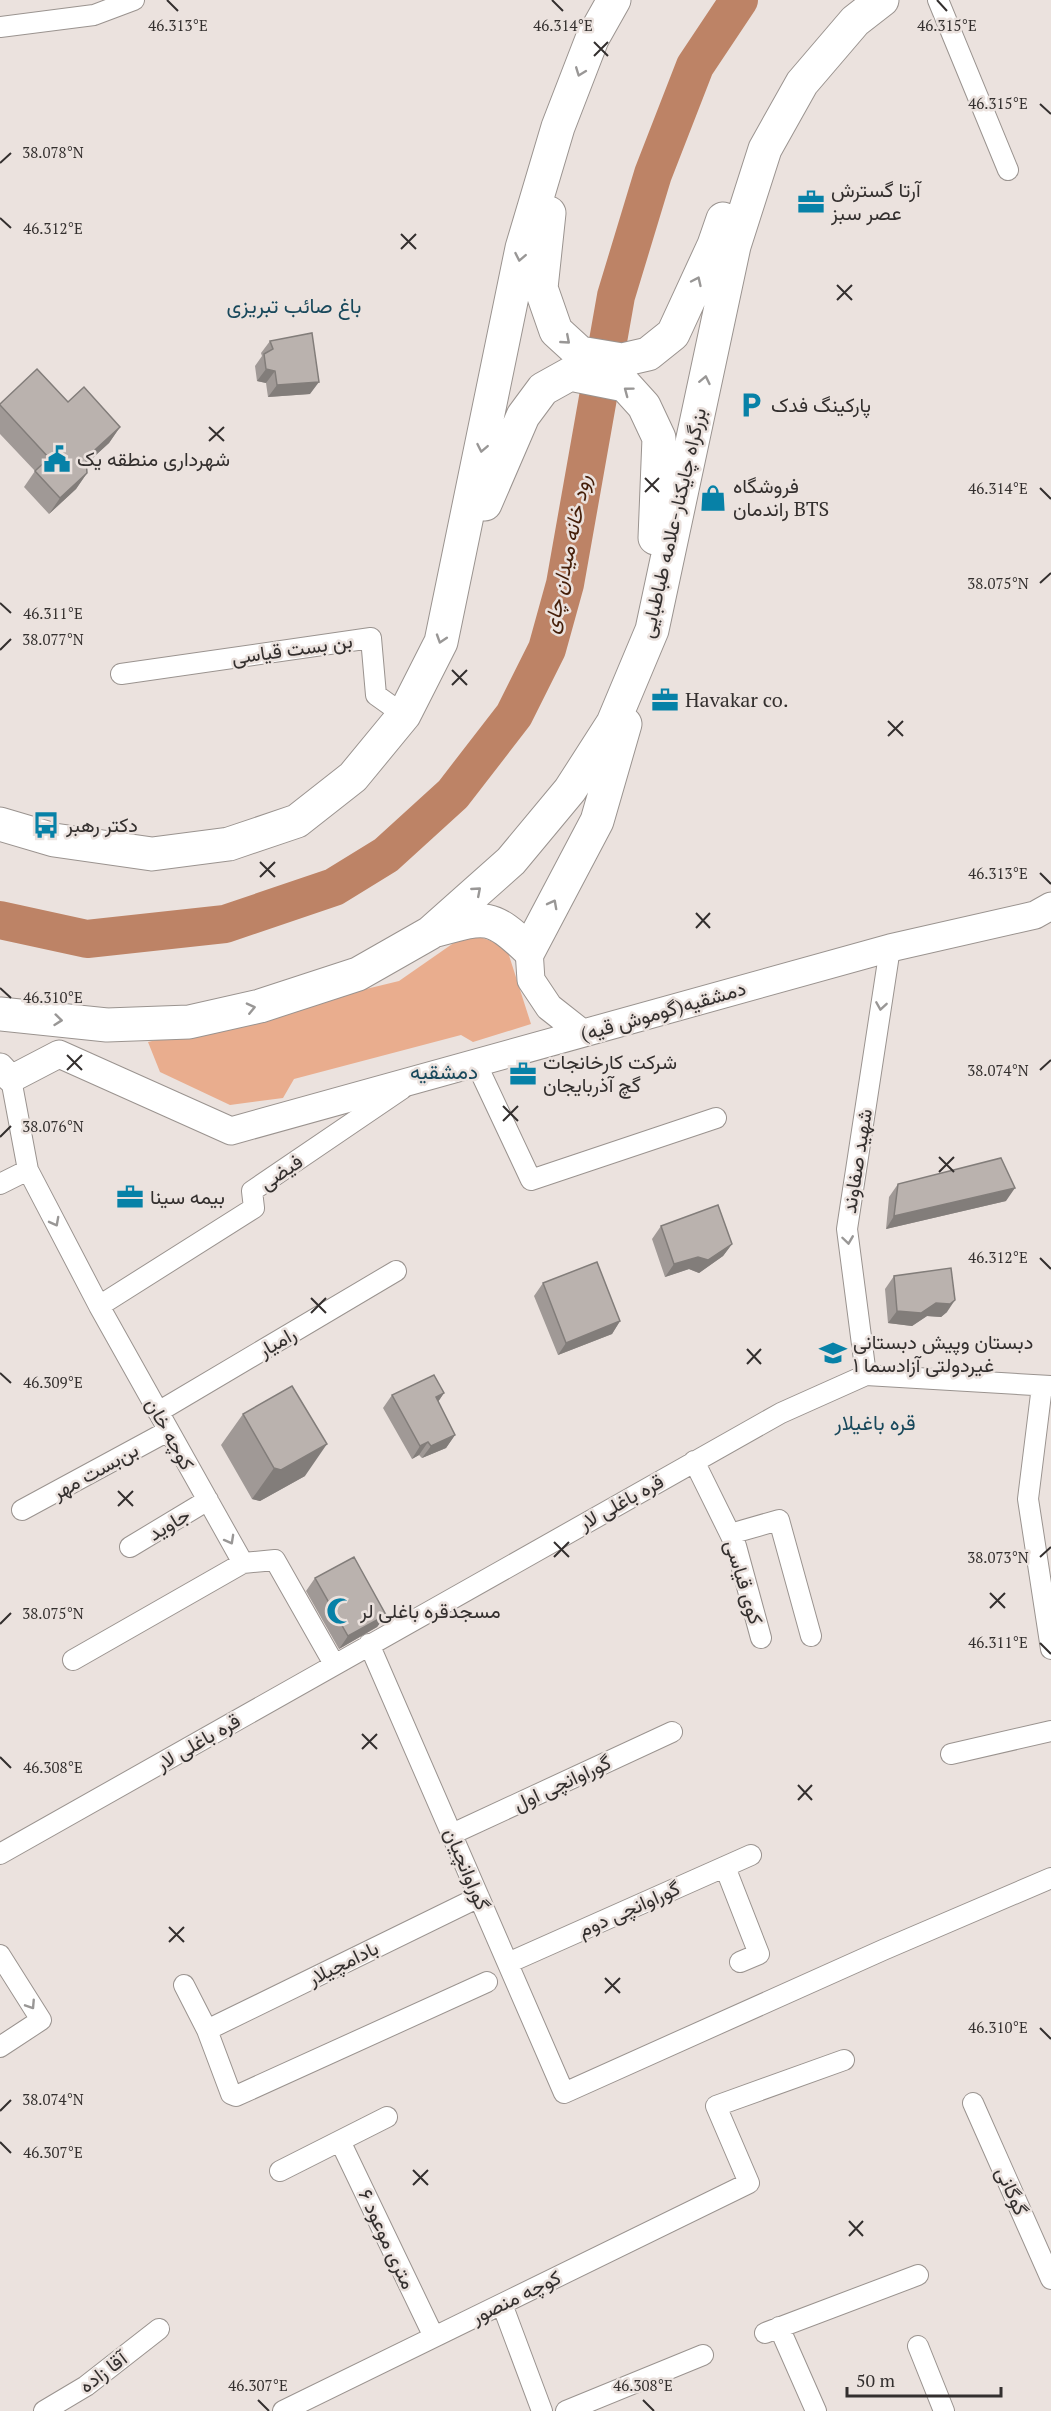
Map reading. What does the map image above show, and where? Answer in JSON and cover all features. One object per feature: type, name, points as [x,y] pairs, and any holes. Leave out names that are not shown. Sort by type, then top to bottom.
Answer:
[{"type":"highway","points":[[0,824],[54,840],[152,854],[229,844],[297,821],[353,777],[404,715],[441,642],[458,570],[522,248],[558,127],[592,39],[614,0]]},
{"type":"highway","name":"بزرگراه چایکنار-علامه طباطبایی","points":[[0,1014],[107,1025],[189,1022],[260,1006],[358,974],[430,933],[511,861],[570,790],[613,723],[652,630],[734,246],[762,160],[802,83],[855,21],[882,0]]},
{"type":"highway","points":[[558,127],[541,288],[556,331],[580,352],[622,360],[648,354],[673,334],[714,245],[741,165],[792,69],[825,32],[855,21]]},
{"type":"highway","points":[[430,933],[475,919],[504,926],[529,950],[597,821],[652,630],[659,438],[645,406],[625,386],[570,374],[543,389],[523,416],[458,570]]},
{"type":"main road","name":"دمشقیه(گوموش قیه)","points":[[5,1073],[59,1054],[231,1131],[890,948],[1035,915],[1051,906]]},
{"type":"main road","points":[[529,950],[531,980],[549,1007],[582,1034]]},
{"type":"street","points":[[0,27],[94,15],[134,0]]},
{"type":"street","points":[[938,0],[1008,170]]},
{"type":"street","name":"بن بست قیاسی","points":[[122,674],[371,638],[376,695],[404,715]]},
{"type":"street","name":"شهید صفاوند","points":[[866,1375],[847,1229],[890,948]]},
{"type":"street","points":[[477,1063],[531,1180],[716,1118]]},
{"type":"street","name":"کوچه خان","points":[[5,1073],[28,1170],[99,1306],[243,1563]]},
{"type":"street","name":"فیضی","points":[[99,1306],[254,1208],[252,1191],[415,1080]]},
{"type":"street","points":[[0,1184],[28,1170]]},
{"type":"street","name":"رامیار","points":[[158,1412],[396,1271]]},
{"type":"street","name":"قره باغلی لار","points":[[0,1854],[781,1413],[866,1375],[1046,1386]]},
{"type":"street","points":[[1046,1386],[1028,1499],[1051,1649]]},
{"type":"street","name":"بن‌بست مهر","points":[[22,1510],[168,1431]]},
{"type":"street","name":"کوی قیاسی","points":[[694,1461],[736,1546],[761,1638]]},
{"type":"street","name":"جاوید","points":[[129,1547],[208,1500]]},
{"type":"street","points":[[730,1534],[779,1521],[811,1636]]},
{"type":"street","points":[[73,1660],[243,1563],[274,1560],[334,1664]]},
{"type":"street","name":"گوراوانچیان","points":[[369,1644],[564,2093],[872,1954],[1051,1878]]},
{"type":"street","points":[[951,1754],[1051,1731]]},
{"type":"street","name":"گوراوانچی اول","points":[[452,1834],[672,1732]]},
{"type":"street","name":"گوراوانچی دوم","points":[[508,1963],[751,1855]]},
{"type":"street","points":[[725,1867],[759,1954],[740,1962]]},
{"type":"street","name":"بادامچیلار","points":[[207,2030],[479,1897]]},
{"type":"street","points":[[0,1955],[41,2020],[0,2047]]},
{"type":"street","points":[[184,1985],[207,2030],[231,2094],[236,2096],[488,1982]]},
{"type":"street","name":"کوچه منصور","points":[[283,2411],[307,2406],[434,2337],[749,2183],[716,2106],[844,2060]]},
{"type":"street","name":"گوگانی","points":[[973,2103],[1051,2279]]},
{"type":"street","points":[[280,2171],[387,2117]]},
{"type":"street","name":"۶ متری موعود","points":[[340,2141],[434,2337]]},
{"type":"street","points":[[816,2411],[772,2330],[918,2275]]},
{"type":"street","points":[[502,2304],[542,2411]]},
{"type":"street","name":"آقا زاده","points":[[44,2411],[86,2386],[159,2329]]},
{"type":"street","points":[[918,2346],[944,2411]]},
{"type":"street","points":[[566,2411],[703,2355]]},
{"type":"shaded area","points":[[468,933],[506,946],[531,1024],[473,1042],[461,1035],[294,1079],[283,1098],[230,1105],[160,1072],[148,1042],[399,981]]},
{"type":"building","points":[[312,333],[319,382],[277,385],[275,371],[266,369],[264,354],[273,349],[270,341]]},
{"type":"building","name":"شهرداری منطقه یک","points":[[37,369],[68,402],[84,387],[120,427],[86,458],[87,473],[60,498],[35,471],[49,458],[0,405]]},
{"type":"building","points":[[1001,1158],[1015,1188],[894,1216],[898,1184]]},
{"type":"building","points":[[718,1205],[732,1244],[708,1260],[698,1257],[674,1264],[661,1226]]},
{"type":"building","points":[[597,1262],[620,1321],[566,1343],[543,1283]]},
{"type":"building","points":[[951,1268],[955,1300],[950,1304],[936,1303],[921,1313],[897,1311],[894,1276]]},
{"type":"building","points":[[434,1375],[444,1393],[436,1397],[455,1435],[431,1446],[428,1442],[420,1446],[392,1395]]},
{"type":"building","points":[[292,1386],[327,1444],[281,1470],[274,1468],[243,1414]]},
{"type":"building","points":[[354,1557],[386,1615],[348,1636],[315,1578]]},
{"type":"waterway","name":"رود خانه میدان چای","points":[[0,920],[87,939],[225,924],[334,887],[386,855],[453,794],[514,715],[547,649],[565,584],[616,296],[653,174],[695,66],[739,0]]},
{"type":"place","name":"آرتا گسترش عصر سبز","points":[[811,202]]},
{"type":"place","name":"پارکینگ فدک","points":[[751,405]]},
{"type":"place","name":"شهرداری منطقه یک","points":[[57,459]]},
{"type":"place","name":"فروشگاه راندمان BTS","points":[[713,498]]},
{"type":"place","name":"Havakar co.","points":[[665,700]]},
{"type":"place","name":"دکتر رهبر","points":[[46,825]]},
{"type":"place","name":"شرکت کارخانجات گچ آذربایجان","points":[[523,1074]]},
{"type":"place","name":"بیمه سینا","points":[[130,1197]]},
{"type":"place","name":"دبستان وپیش دبستانی غیردولتی آزادسما ۱","points":[[833,1353]]},
{"type":"place","name":"مسجدقره باغلی لر","points":[[340,1611]]},
{"type":"district","name":"باغ صائب تبریزی","points":[[294,306]]},
{"type":"district","name":"دمشقیه","points":[[444,1072]]},
{"type":"district","name":"قره باغیلار","points":[[875,1423]]}]
